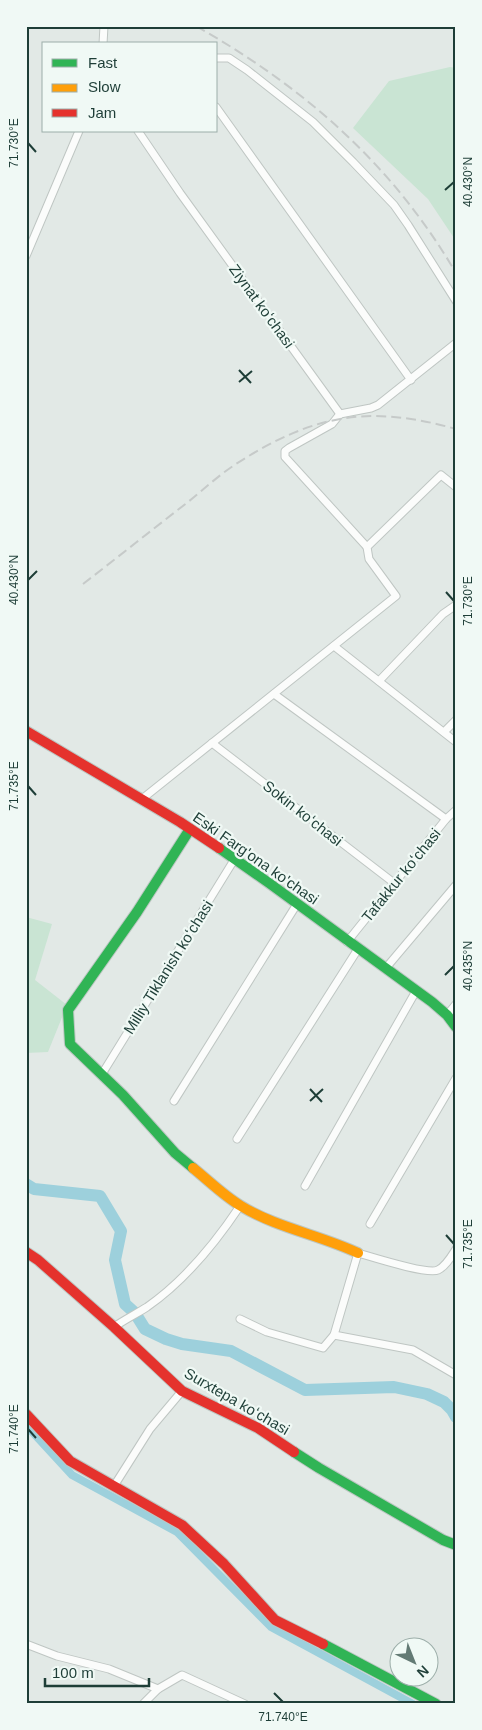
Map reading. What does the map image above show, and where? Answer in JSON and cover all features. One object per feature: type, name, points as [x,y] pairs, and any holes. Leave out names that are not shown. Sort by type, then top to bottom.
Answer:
[{"type":"street","points":[[103,42],[104,26]]},
{"type":"street","points":[[218,58],[229,58],[247,70],[313,122],[353,162],[398,212],[456,301]]},
{"type":"street","points":[[218,109],[411,380]]},
{"type":"street","points":[[26,256],[79,132]]},
{"type":"street","name":"Ziynat koʻchasi","points":[[139,132],[180,193],[340,414]]},
{"type":"street","points":[[142,799],[396,596],[368,559],[366,547],[285,457],[286,451],[288,448],[332,424],[340,414],[374,408],[456,343]]},
{"type":"street","points":[[366,547],[441,475],[456,487]]},
{"type":"street","points":[[379,681],[443,614],[456,605]]},
{"type":"street","points":[[334,646],[456,742]]},
{"type":"street","points":[[274,694],[446,818]]},
{"type":"street","points":[[444,732],[456,720]]},
{"type":"street","name":"Eski Farg'ona ko'chasi","points":[[26,731],[190,829],[416,991],[447,1015],[456,1027]]},
{"type":"street","name":"Sokin koʻchasi","points":[[212,743],[394,883]]},
{"type":"street","name":"Tafakkur koʻchasi","points":[[347,942],[446,818],[456,810]]},
{"type":"street","points":[[190,829],[137,912],[68,1010],[70,1044],[123,1095],[175,1153],[240,1206],[290,1230],[339,1244],[358,1253],[424,1271],[437,1271],[447,1263],[456,1249]]},
{"type":"street","name":"Milliy Tiklanish koʻchasi","points":[[102,1074],[234,860]]},
{"type":"street","points":[[385,969],[456,885]]},
{"type":"street","points":[[174,1101],[297,904]]},
{"type":"street","points":[[237,1139],[358,949]]},
{"type":"street","points":[[305,1186],[416,991]]},
{"type":"street","points":[[447,1015],[456,1004]]},
{"type":"street","points":[[370,1224],[456,1078]]},
{"type":"street","points":[[114,1326],[162,1295],[199,1259],[224,1231],[240,1206]]},
{"type":"street","name":"Surxtepa koʻchasi","points":[[26,1252],[38,1260],[114,1326],[182,1391],[258,1428],[319,1468],[443,1540],[456,1545]]},
{"type":"street","points":[[240,1319],[267,1332],[323,1348],[334,1335],[358,1253]]},
{"type":"street","points":[[334,1335],[413,1350],[456,1375]]},
{"type":"street","points":[[114,1486],[150,1429],[182,1391]]},
{"type":"street","points":[[26,1414],[70,1461],[182,1526],[224,1564],[275,1620],[436,1704]]},
{"type":"street","points":[[26,1644],[57,1656],[110,1669],[158,1689]]},
{"type":"street","points":[[143,1704],[158,1689],[182,1675],[245,1704]]},
{"type":"green space","points":[[450,67],[456,68],[456,241],[428,199],[353,128],[389,81]]},
{"type":"green space","points":[[26,917],[52,924],[35,980],[67,1005],[48,1052],[26,1053]]},
{"type":"waterway","points":[[26,1184],[34,1189],[100,1196],[121,1231],[115,1260],[125,1304],[135,1313],[145,1329],[182,1344],[231,1351],[305,1390],[394,1387],[427,1394],[444,1402],[456,1417]]},
{"type":"waterway","points":[[26,1425],[72,1475],[177,1532],[271,1627],[413,1704]]},
{"type":"railway","points":[[196,26],[274,75],[343,132],[404,197],[456,273]]},
{"type":"railway","points":[[83,584],[230,468],[264,447],[290,434],[316,425],[368,416],[424,421],[456,429]]},
{"type":"traffic: fast","points":[[190,829],[137,912],[68,1010],[70,1044],[123,1095],[175,1153],[193,1168]]},
{"type":"traffic: fast","points":[[219,848],[432,1002],[447,1015],[456,1027]]},
{"type":"traffic: fast","points":[[294,1452],[443,1540],[456,1545]]},
{"type":"traffic: fast","points":[[323,1644],[436,1704]]},
{"type":"traffic: slow","points":[[193,1168],[228,1198],[255,1214],[358,1253]]},
{"type":"traffic: jam","points":[[26,731],[180,822],[219,848]]},
{"type":"traffic: jam","points":[[26,1252],[38,1260],[114,1327],[182,1391],[258,1428],[294,1452]]},
{"type":"traffic: jam","points":[[26,1414],[70,1461],[182,1525],[224,1564],[275,1620],[323,1644]]}]
